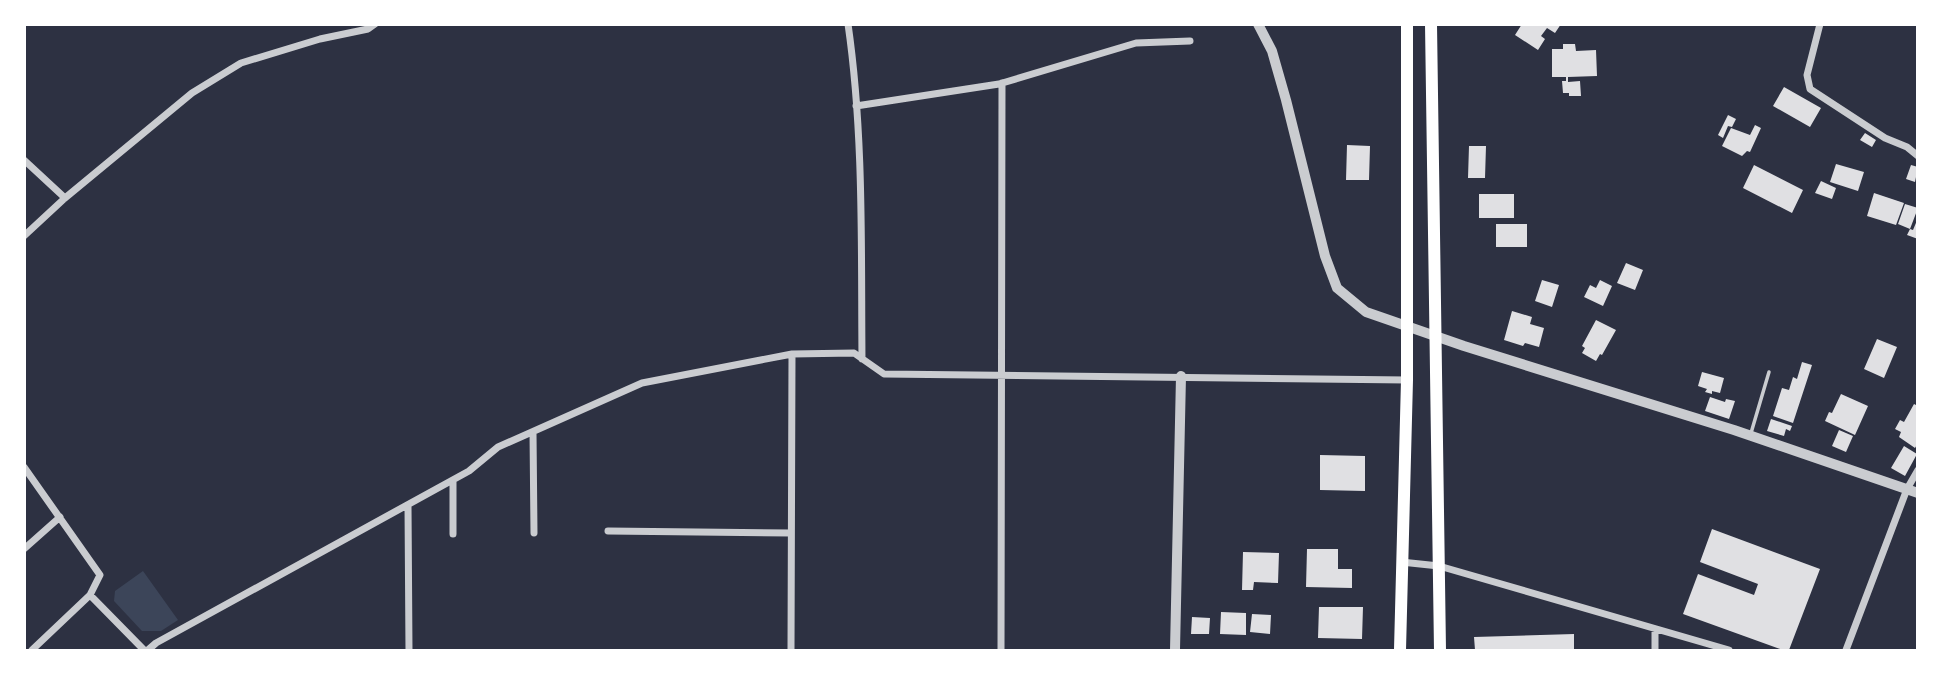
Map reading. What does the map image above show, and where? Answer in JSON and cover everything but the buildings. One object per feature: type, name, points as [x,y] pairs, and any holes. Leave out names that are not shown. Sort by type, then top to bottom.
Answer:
[{"type":"highway","points":[[1399,650],[1407,380],[1407,24]]},
{"type":"highway","points":[[1432,24],[1440,650]]},
{"type":"street","points":[[24,236],[65,198],[192,93],[242,63],[320,39],[368,29],[375,24]]},
{"type":"street","points":[[848,24],[860,177],[862,359]]},
{"type":"street","points":[[1258,24],[1272,51],[1325,256],[1337,288],[1366,312],[1464,346],[1750,435],[1917,493]]},
{"type":"street","points":[[1821,24],[1807,75],[1810,89],[1917,156]]},
{"type":"street","points":[[856,106],[1002,83],[1136,43],[1190,41]]},
{"type":"street","points":[[1001,650],[1002,83]]},
{"type":"street","points":[[24,160],[65,198]]},
{"type":"street","points":[[90,595],[146,650],[469,471],[498,447],[642,383],[792,354],[854,353],[884,374],[1407,380]]},
{"type":"street","points":[[791,650],[792,354]]},
{"type":"street","points":[[1175,650],[1181,376]]},
{"type":"street","points":[[533,432],[534,533]]},
{"type":"street","points":[[24,467],[100,575],[90,595],[32,650]]},
{"type":"street","points":[[1846,650],[1907,489],[1917,470]]},
{"type":"street","points":[[453,480],[453,534]]},
{"type":"street","points":[[408,505],[409,650]]},
{"type":"street","points":[[24,549],[60,517]]},
{"type":"street","points":[[608,531],[791,533]]},
{"type":"street","points":[[1401,562],[1439,566],[1729,650]]},
{"type":"street","points":[[1655,650],[1656,629]]},
{"type":"lane","points":[[1750,435],[1769,372]]},
{"type":"shaded area","points":[[143,571],[178,620],[161,631],[142,631],[114,601],[115,591]]}]
